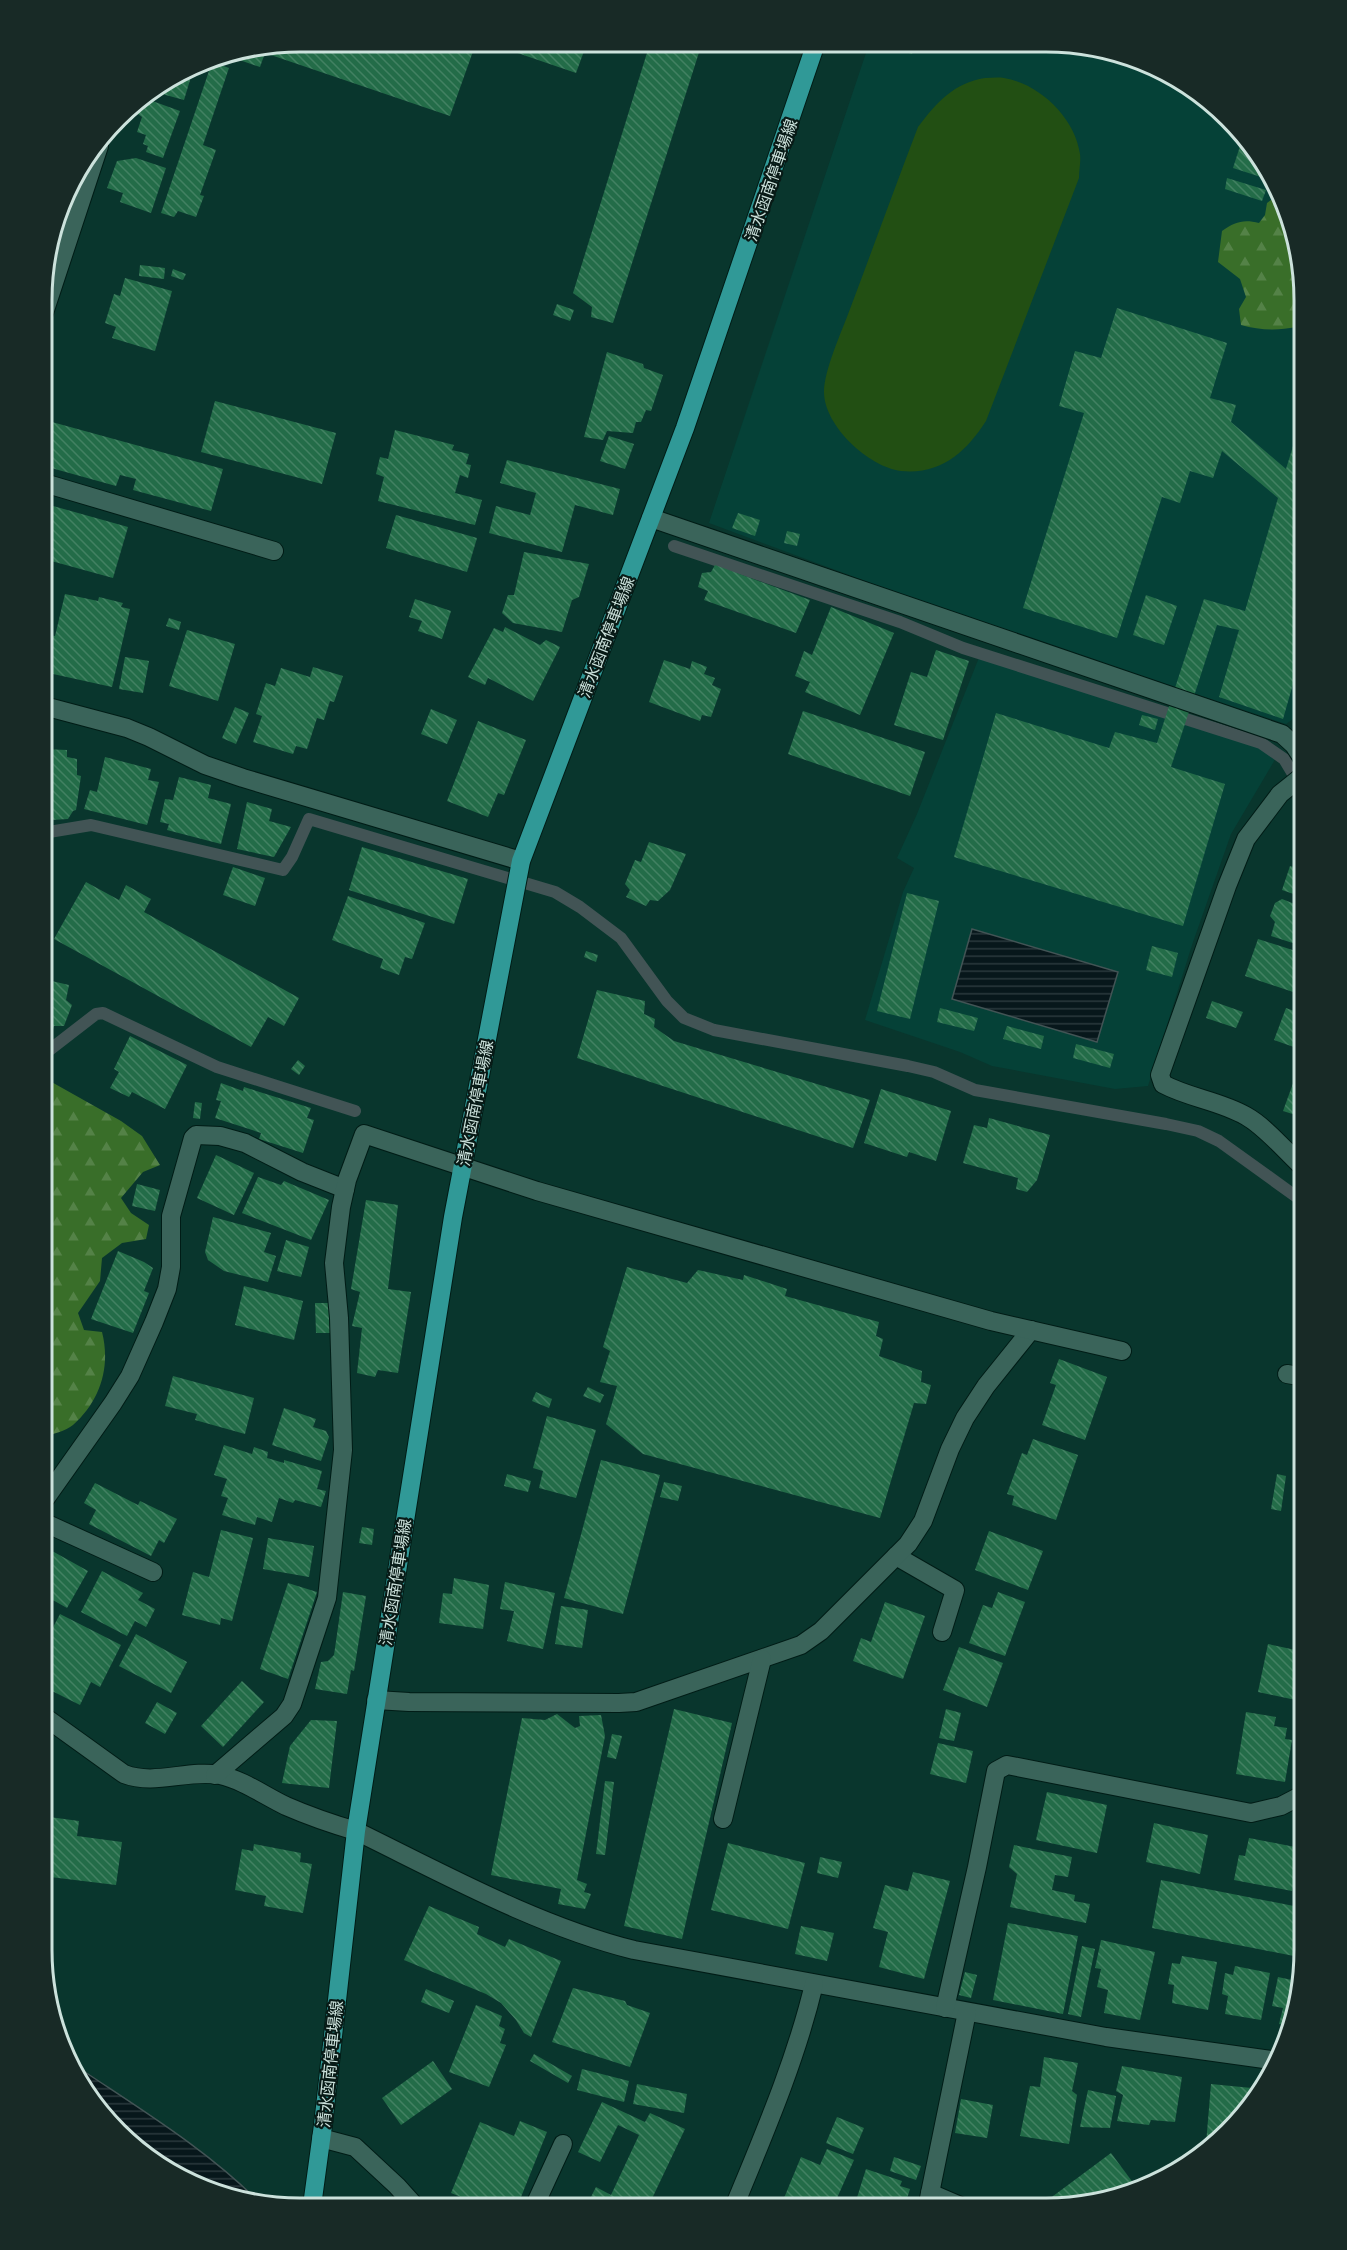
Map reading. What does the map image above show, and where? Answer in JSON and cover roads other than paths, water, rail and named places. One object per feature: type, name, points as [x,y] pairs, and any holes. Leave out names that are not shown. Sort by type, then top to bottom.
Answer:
[{"type":"main road","name":"清水函南停車場線","points":[[313,2198],[356,1831],[376,1700],[463,1167],[521,861],[685,428],[813,52]]},
{"type":"street","points":[[56,259],[61,237],[86,177]]},
{"type":"street","points":[[52,485],[274,551]]},
{"type":"street","points":[[651,518],[1282,734],[1294,753]]},
{"type":"street","points":[[52,708],[149,736],[206,765],[243,778],[521,861]]},
{"type":"street","points":[[1294,776],[1246,839],[1227,886],[1161,1075],[1163,1084],[1177,1092],[1233,1109],[1248,1117],[1294,1159]]},
{"type":"street","points":[[52,1489],[125,1385],[154,1322],[167,1288],[171,1268],[171,1216],[196,1134],[220,1136],[245,1143],[302,1172],[345,1189]]},
{"type":"street","points":[[215,1775],[284,1716],[292,1704],[327,1598],[343,1450],[339,1318],[334,1263],[345,1189],[364,1134],[549,1194],[991,1321],[1122,1351]]},
{"type":"street","points":[[376,1700],[636,1702],[801,1645],[821,1631],[880,1569],[908,1544],[923,1521],[950,1449],[965,1419],[986,1386],[1031,1330]]},
{"type":"street","points":[[52,1526],[153,1572]]},
{"type":"street","points":[[896,1556],[955,1590],[942,1632]]},
{"type":"street","points":[[723,1819],[762,1659]]},
{"type":"street","points":[[52,1722],[124,1774],[143,1779],[200,1773],[239,1782],[286,1806],[329,1824],[356,1831],[523,1911],[598,1941],[634,1950],[1106,2037],[1269,2060]]},
{"type":"street","points":[[945,2008],[996,1772],[1007,1765],[1251,1813],[1281,1806],[1294,1800]]},
{"type":"street","points":[[738,2198],[768,2125],[808,2012],[814,1984]]},
{"type":"street","points":[[929,2198],[967,2012]]},
{"type":"street","points":[[321,2138],[355,2147],[407,2198]]},
{"type":"street","points":[[538,2198],[563,2144]]},
{"type":"waterway","points":[[674,546],[900,622],[963,648],[1261,743],[1284,759],[1294,776]]},
{"type":"waterway","points":[[52,832],[91,825],[283,870],[292,857],[309,819],[555,892],[580,907],[621,938],[667,1001],[684,1018],[714,1030],[908,1066],[934,1072],[975,1090],[1198,1131],[1219,1141],[1294,1195]]},
{"type":"waterway","points":[[52,1048],[96,1014],[103,1013],[217,1067],[355,1111]]}]
